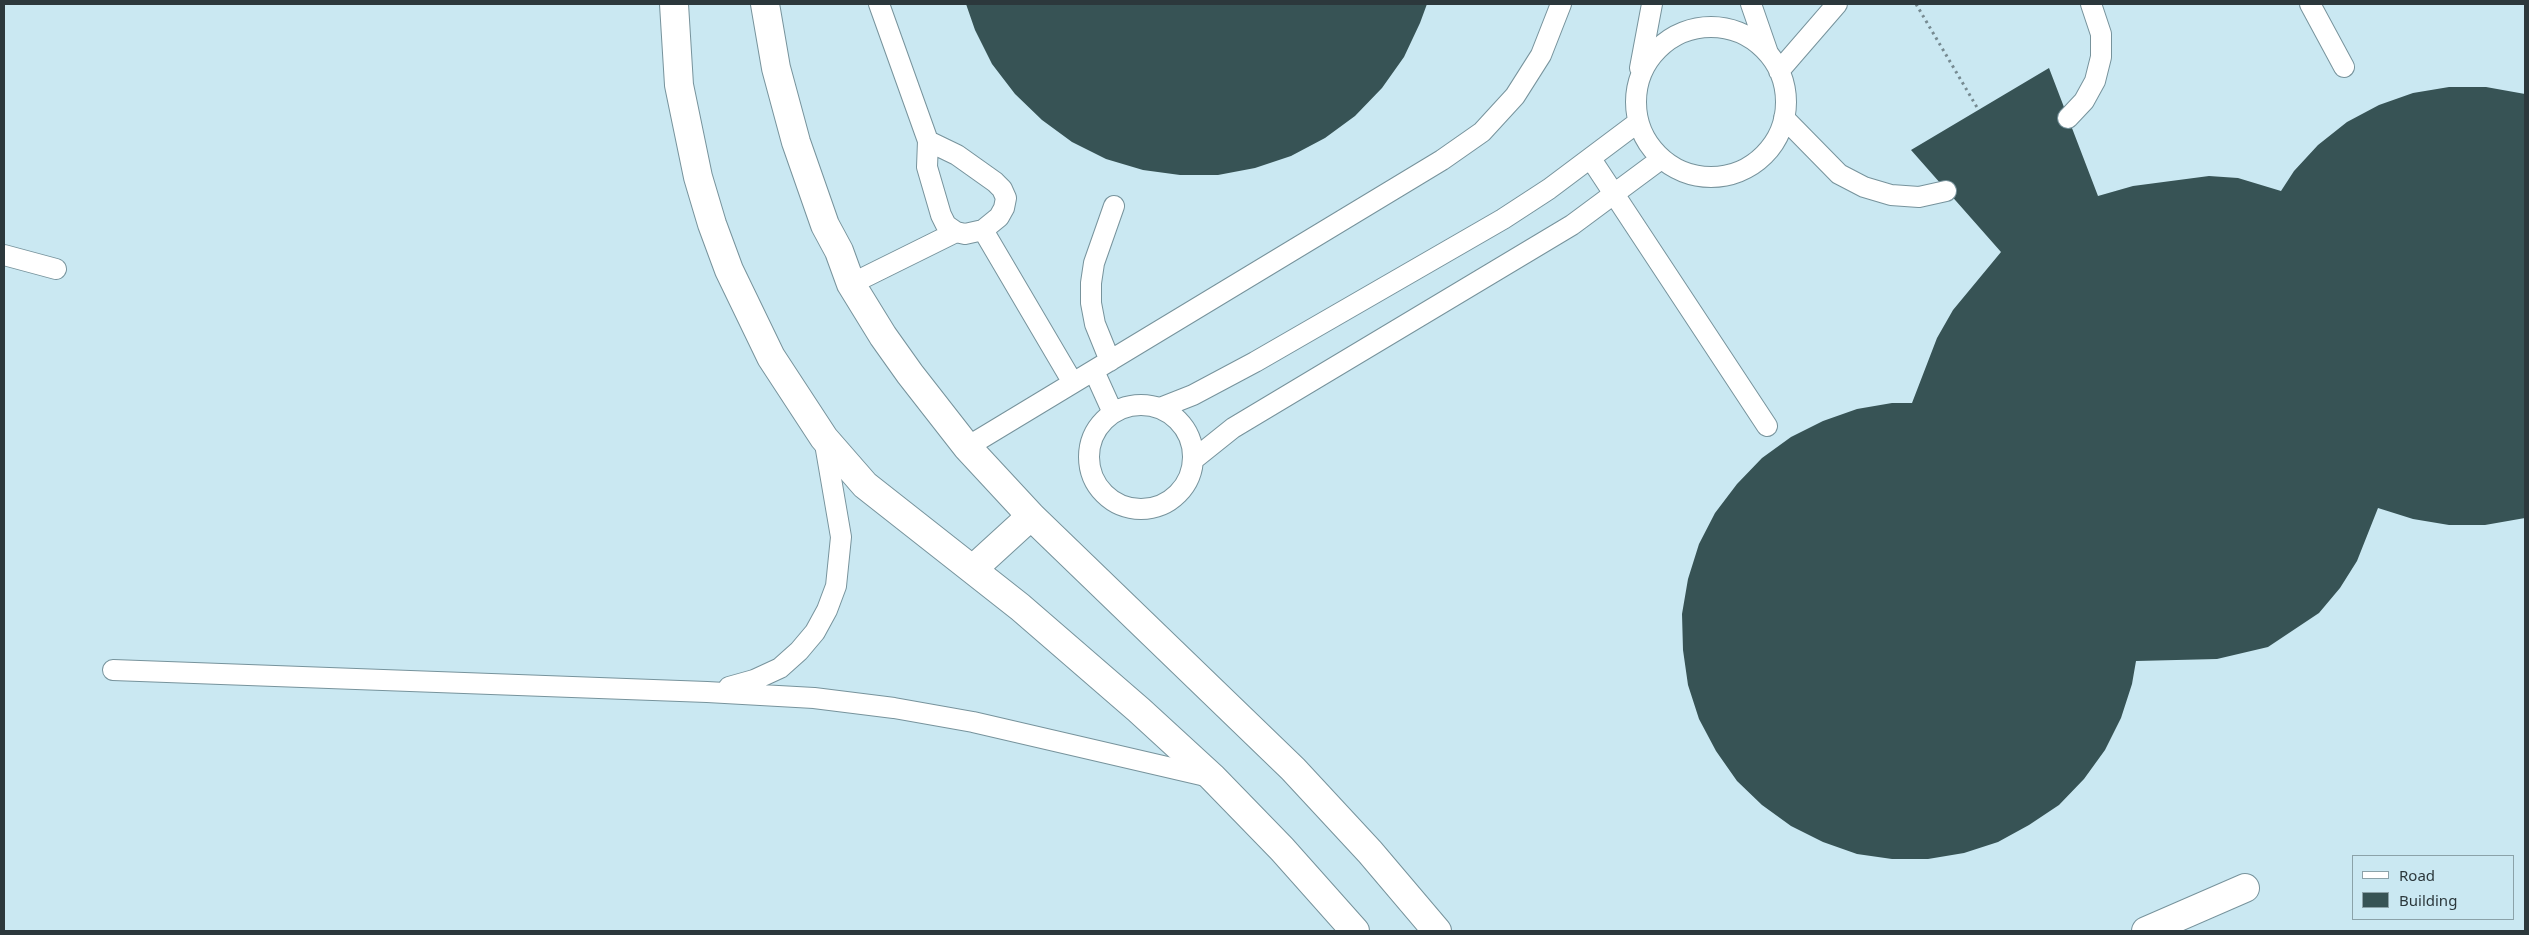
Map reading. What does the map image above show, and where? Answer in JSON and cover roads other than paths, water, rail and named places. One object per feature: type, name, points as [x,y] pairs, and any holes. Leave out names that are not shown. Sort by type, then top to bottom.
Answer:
[{"type":"street","points":[[674,4],[679,84],[698,177],[712,224],[729,270],[771,356],[824,438],[866,485],[973,569],[1139,710],[1212,777],[1282,849],[1355,931]]},
{"type":"street","points":[[764,4],[776,68],[796,142],[825,225],[839,251],[851,284],[882,336],[967,447],[1031,516],[1293,769],[1370,852],[1437,931]]},
{"type":"street","points":[[973,569],[1031,516]]},
{"type":"street","points":[[2146,931],[2245,888]]},
{"type":"lane","points":[[879,4],[928,141],[926,154],[929,180],[940,216],[946,225],[956,232],[965,234],[984,230],[999,217],[1004,208],[1006,198],[1002,189],[956,155],[928,141]]},
{"type":"lane","points":[[967,447],[1442,160],[1482,132],[1515,96],[1541,55],[1561,4]]},
{"type":"lane","points":[[1652,4],[1635,100],[1638,123],[1647,143],[1661,160],[1680,171],[1701,177],[1724,177],[1744,169],[1762,156],[1776,139],[1784,118],[1786,102],[1779,70],[1768,53],[1751,4]]},
{"type":"lane","points":[[1779,70],[1837,4]]},
{"type":"lane","points":[[2068,118],[2084,101],[2095,81],[2101,57],[2101,34],[2091,4]]},
{"type":"lane","points":[[2310,4],[2344,67]]},
{"type":"lane","points":[[1639,78],[1649,58],[1665,42],[1685,31],[1707,26],[1730,29],[1751,38],[1768,53]]},
{"type":"lane","points":[[1784,118],[1839,174],[1864,187],[1891,195],[1919,196],[1946,191]]},
{"type":"lane","points":[[1160,408],[1192,395],[1256,362],[1456,248],[1549,189],[1638,123]]},
{"type":"lane","points":[[1591,159],[1767,426]]},
{"type":"lane","points":[[1193,460],[1233,428],[1525,255],[1615,195],[1661,160]]},
{"type":"lane","points":[[1113,413],[1091,304],[1094,263],[1114,206]]},
{"type":"lane","points":[[984,230],[1073,383]]},
{"type":"lane","points":[[851,284],[956,232]]},
{"type":"lane","points":[[4,254],[56,268]]},
{"type":"lane","points":[[1144,405],[1160,408],[1174,416],[1185,429],[1192,444],[1193,460],[1190,476],[1181,490],[1169,500],[1154,507],[1138,509],[1122,505],[1108,497],[1097,485],[1090,470],[1089,454],[1093,438],[1100,424],[1113,413],[1128,406],[1144,405]]},
{"type":"lane","points":[[707,692],[754,680],[780,668],[799,651],[815,632],[827,610],[836,586],[841,561],[842,537],[824,438]]},
{"type":"lane","points":[[113,670],[707,692],[814,698],[894,708],[973,722],[1212,777]]}]
